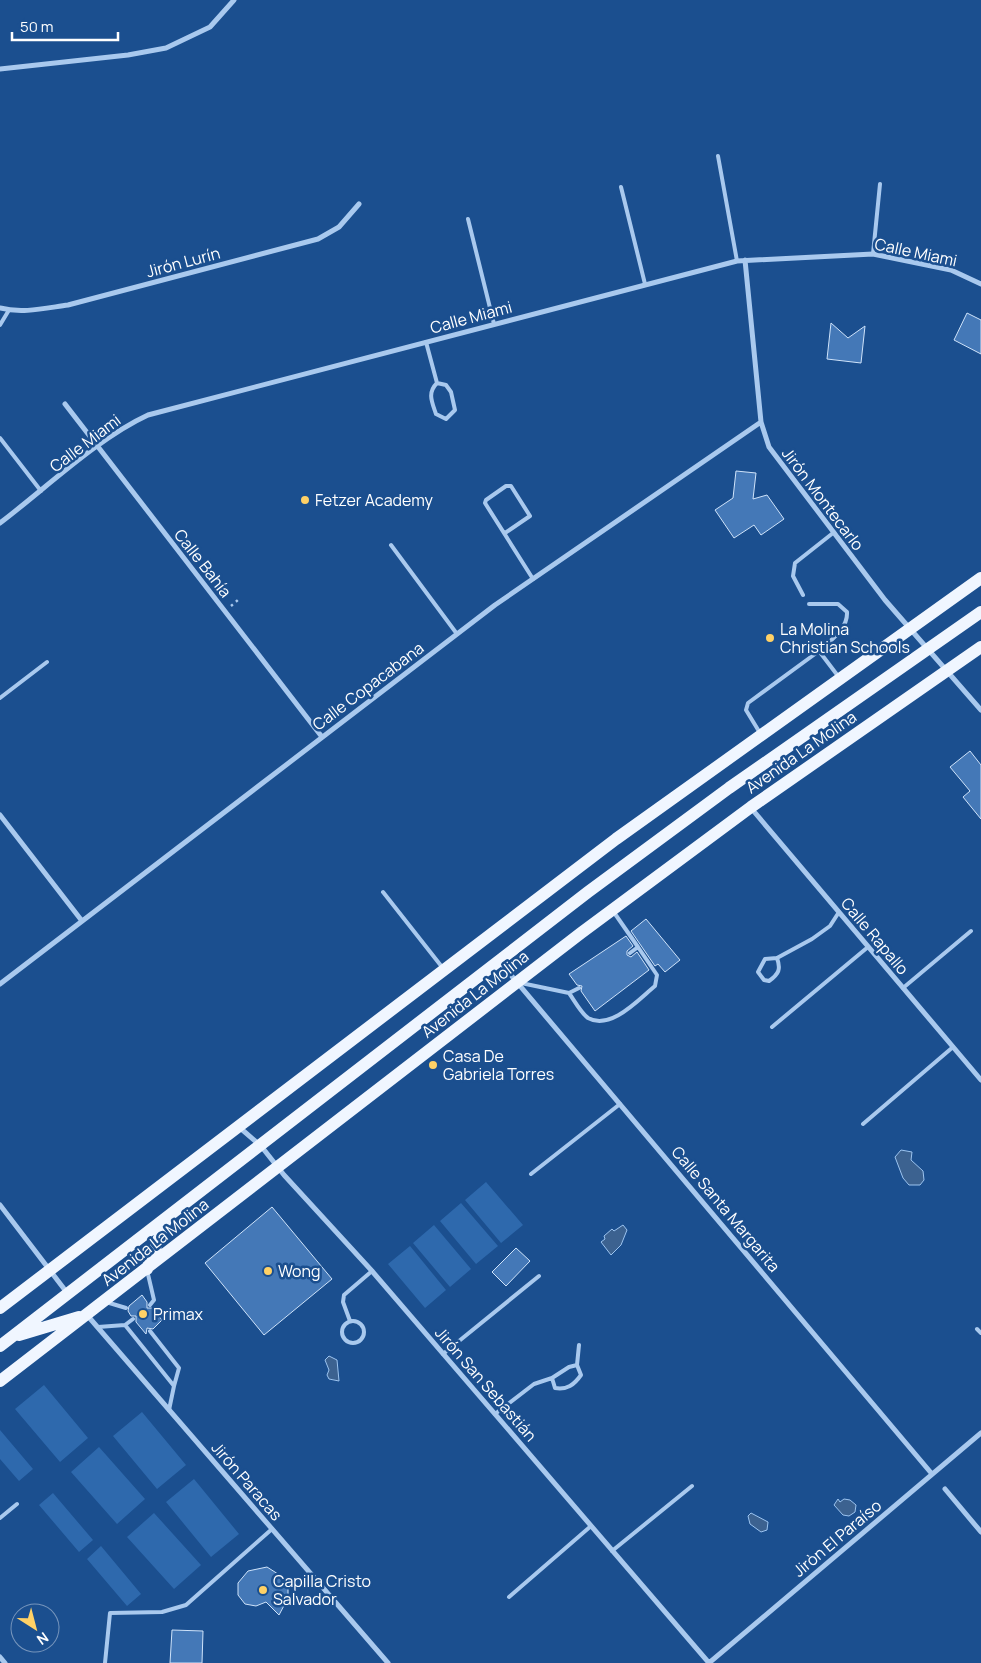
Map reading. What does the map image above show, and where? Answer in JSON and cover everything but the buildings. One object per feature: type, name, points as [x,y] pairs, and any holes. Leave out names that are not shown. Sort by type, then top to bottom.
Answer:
[{"type":"main road","points":[[0,1308],[616,839],[981,578]]},
{"type":"main road","name":"Avenida La Molina","points":[[0,1346],[588,892],[729,788],[981,612]]},
{"type":"main road","name":"Avenida La Molina","points":[[0,1381],[612,910],[751,807],[981,647]]},
{"type":"main road","points":[[147,1269],[166,1218]]},
{"type":"main road","points":[[12,1337],[86,1315]]},
{"type":"street","points":[[0,69],[128,55],[166,48],[210,27],[234,0]]},
{"type":"street","name":"Jirón Lurín","points":[[0,308],[9,310],[68,305],[318,239],[339,227],[359,204]]},
{"type":"street","name":"Calle Miami","points":[[0,523],[97,447],[137,420],[161,410],[737,261],[873,254],[951,270],[981,284]]},
{"type":"street","name":"Jirón Montecarlo","points":[[744,260],[761,422],[769,447],[885,600],[929,648],[981,710]]},
{"type":"street","name":"Calle Bahía","points":[[65,404],[322,737]]},
{"type":"street","name":"Calle Copacabana","points":[[0,984],[457,634],[533,579],[761,422]]},
{"type":"street","name":"Calle Rapallo","points":[[751,807],[981,1080]]},
{"type":"street","points":[[0,815],[82,921]]},
{"type":"street","name":"Calle Santa Margarita","points":[[499,961],[932,1474]]},
{"type":"street","name":"Jirón San Sebastián","points":[[238,1126],[261,1146],[372,1271],[709,1663]]},
{"type":"street","points":[[0,1205],[68,1294]]},
{"type":"street","name":"Jirón Paracas","points":[[86,1315],[388,1663]]},
{"type":"street","name":"Jiròn El Paraíso","points":[[709,1663],[981,1433]]},
{"type":"street","points":[[945,1490],[981,1532]]},
{"type":"street","points":[[0,1657],[5,1663]]},
{"type":"lane","points":[[718,156],[737,261]]},
{"type":"lane","points":[[873,254],[880,184]]},
{"type":"lane","points":[[621,188],[645,284]]},
{"type":"lane","points":[[468,219],[494,324]]},
{"type":"lane","points":[[0,325],[9,310]]},
{"type":"lane","points":[[426,342],[437,383]]},
{"type":"lane","points":[[437,383],[446,385],[452,392],[455,410],[446,419],[436,414],[430,395],[431,389],[437,383]]},
{"type":"lane","points":[[0,438],[41,491]]},
{"type":"lane","points":[[505,533],[530,516],[511,486],[506,486],[486,500],[485,503],[533,579]]},
{"type":"lane","points":[[802,595],[793,576],[795,562],[833,533]]},
{"type":"lane","points":[[390,545],[457,634]]},
{"type":"lane","points":[[761,735],[746,710],[748,703],[819,651],[848,620],[847,612],[838,604],[809,604]]},
{"type":"lane","points":[[819,651],[840,678]]},
{"type":"lane","points":[[0,698],[47,662]]},
{"type":"lane","points":[[383,892],[444,969]]},
{"type":"lane","points":[[569,993],[587,1018],[598,1021],[610,1020],[655,986],[657,975],[612,910]]},
{"type":"lane","points":[[777,958],[780,966],[778,975],[769,981],[764,980],[758,972],[765,958],[777,958],[830,926],[839,912]]},
{"type":"lane","points":[[904,988],[971,932]]},
{"type":"lane","points":[[630,952],[638,947]]},
{"type":"lane","points":[[772,1027],[868,947]]},
{"type":"lane","points":[[517,982],[569,993],[579,988]]},
{"type":"lane","points":[[863,1124],[953,1047]]},
{"type":"lane","points":[[532,1174],[620,1104]]},
{"type":"lane","points":[[147,1269],[154,1300],[150,1305]]},
{"type":"lane","points":[[350,1321],[343,1302],[344,1295],[372,1271]]},
{"type":"lane","points":[[443,1354],[539,1276]]},
{"type":"lane","points":[[104,1301],[126,1308]]},
{"type":"lane","points":[[97,1327],[125,1325],[133,1319]]},
{"type":"lane","points":[[350,1321],[358,1322],[364,1329],[363,1336],[357,1342],[349,1342],[343,1336],[343,1327],[350,1321]]},
{"type":"lane","points":[[125,1325],[174,1386]]},
{"type":"lane","points":[[977,1329],[981,1333]]},
{"type":"lane","points":[[150,1331],[179,1368],[169,1410]]},
{"type":"lane","points":[[552,1378],[555,1388],[564,1389],[576,1383],[581,1375],[577,1365],[579,1346]]},
{"type":"lane","points":[[495,1414],[534,1384],[552,1378],[569,1367],[577,1365]]},
{"type":"lane","points":[[612,1551],[692,1486]]},
{"type":"lane","points":[[0,1518],[17,1504]]},
{"type":"lane","points":[[509,1597],[591,1526]]},
{"type":"lane","points":[[105,1663],[110,1613],[162,1612],[186,1605],[272,1528]]},
{"type":"shaded area","points":[[901,1150],[912,1152],[911,1160],[923,1171],[924,1180],[920,1185],[909,1185],[903,1178],[895,1157]]},
{"type":"shaded area","points":[[486,1182],[523,1225],[501,1243],[465,1200]]},
{"type":"shaded area","points":[[461,1203],[498,1246],[476,1264],[440,1221]]},
{"type":"shaded area","points":[[434,1225],[471,1269],[450,1287],[413,1243]]},
{"type":"shaded area","points":[[623,1225],[627,1230],[621,1245],[611,1255],[601,1242],[605,1239],[604,1236],[612,1229],[614,1231]]},
{"type":"shaded area","points":[[410,1246],[446,1290],[425,1308],[388,1264]]},
{"type":"shaded area","points":[[329,1356],[337,1360],[339,1381],[329,1379],[327,1375],[329,1370],[325,1360]]},
{"type":"shaded area","points":[[44,1385],[88,1438],[60,1462],[15,1409]]},
{"type":"shaded area","points":[[142,1412],[186,1465],[157,1489],[113,1436]]},
{"type":"shaded area","points":[[0,1430],[33,1469],[19,1481],[0,1459]]},
{"type":"shaded area","points":[[99,1447],[145,1499],[117,1524],[71,1472]]},
{"type":"shaded area","points":[[194,1479],[239,1534],[211,1557],[166,1502]]},
{"type":"shaded area","points":[[53,1493],[93,1540],[79,1552],[39,1505]]},
{"type":"shaded area","points":[[838,1499],[840,1502],[844,1499],[850,1500],[856,1505],[855,1512],[849,1516],[843,1515],[834,1505]]},
{"type":"shaded area","points":[[154,1513],[201,1565],[174,1589],[127,1537]]},
{"type":"shaded area","points":[[751,1513],[768,1522],[767,1530],[761,1532],[750,1524],[748,1516]]},
{"type":"shaded area","points":[[101,1546],[141,1594],[127,1606],[87,1559]]},
{"type":"place","name":"Fetzer Academy","points":[[305,500]]},
{"type":"place","name":"La Molina Christian Schools","points":[[770,638]]},
{"type":"place","name":"Casa De Gabriela Torres","points":[[433,1065]]},
{"type":"place","name":"Wong","points":[[268,1271]]},
{"type":"place","name":"Primax","points":[[143,1314]]},
{"type":"place","name":"Capilla Cristo Salvador","points":[[263,1590]]}]
